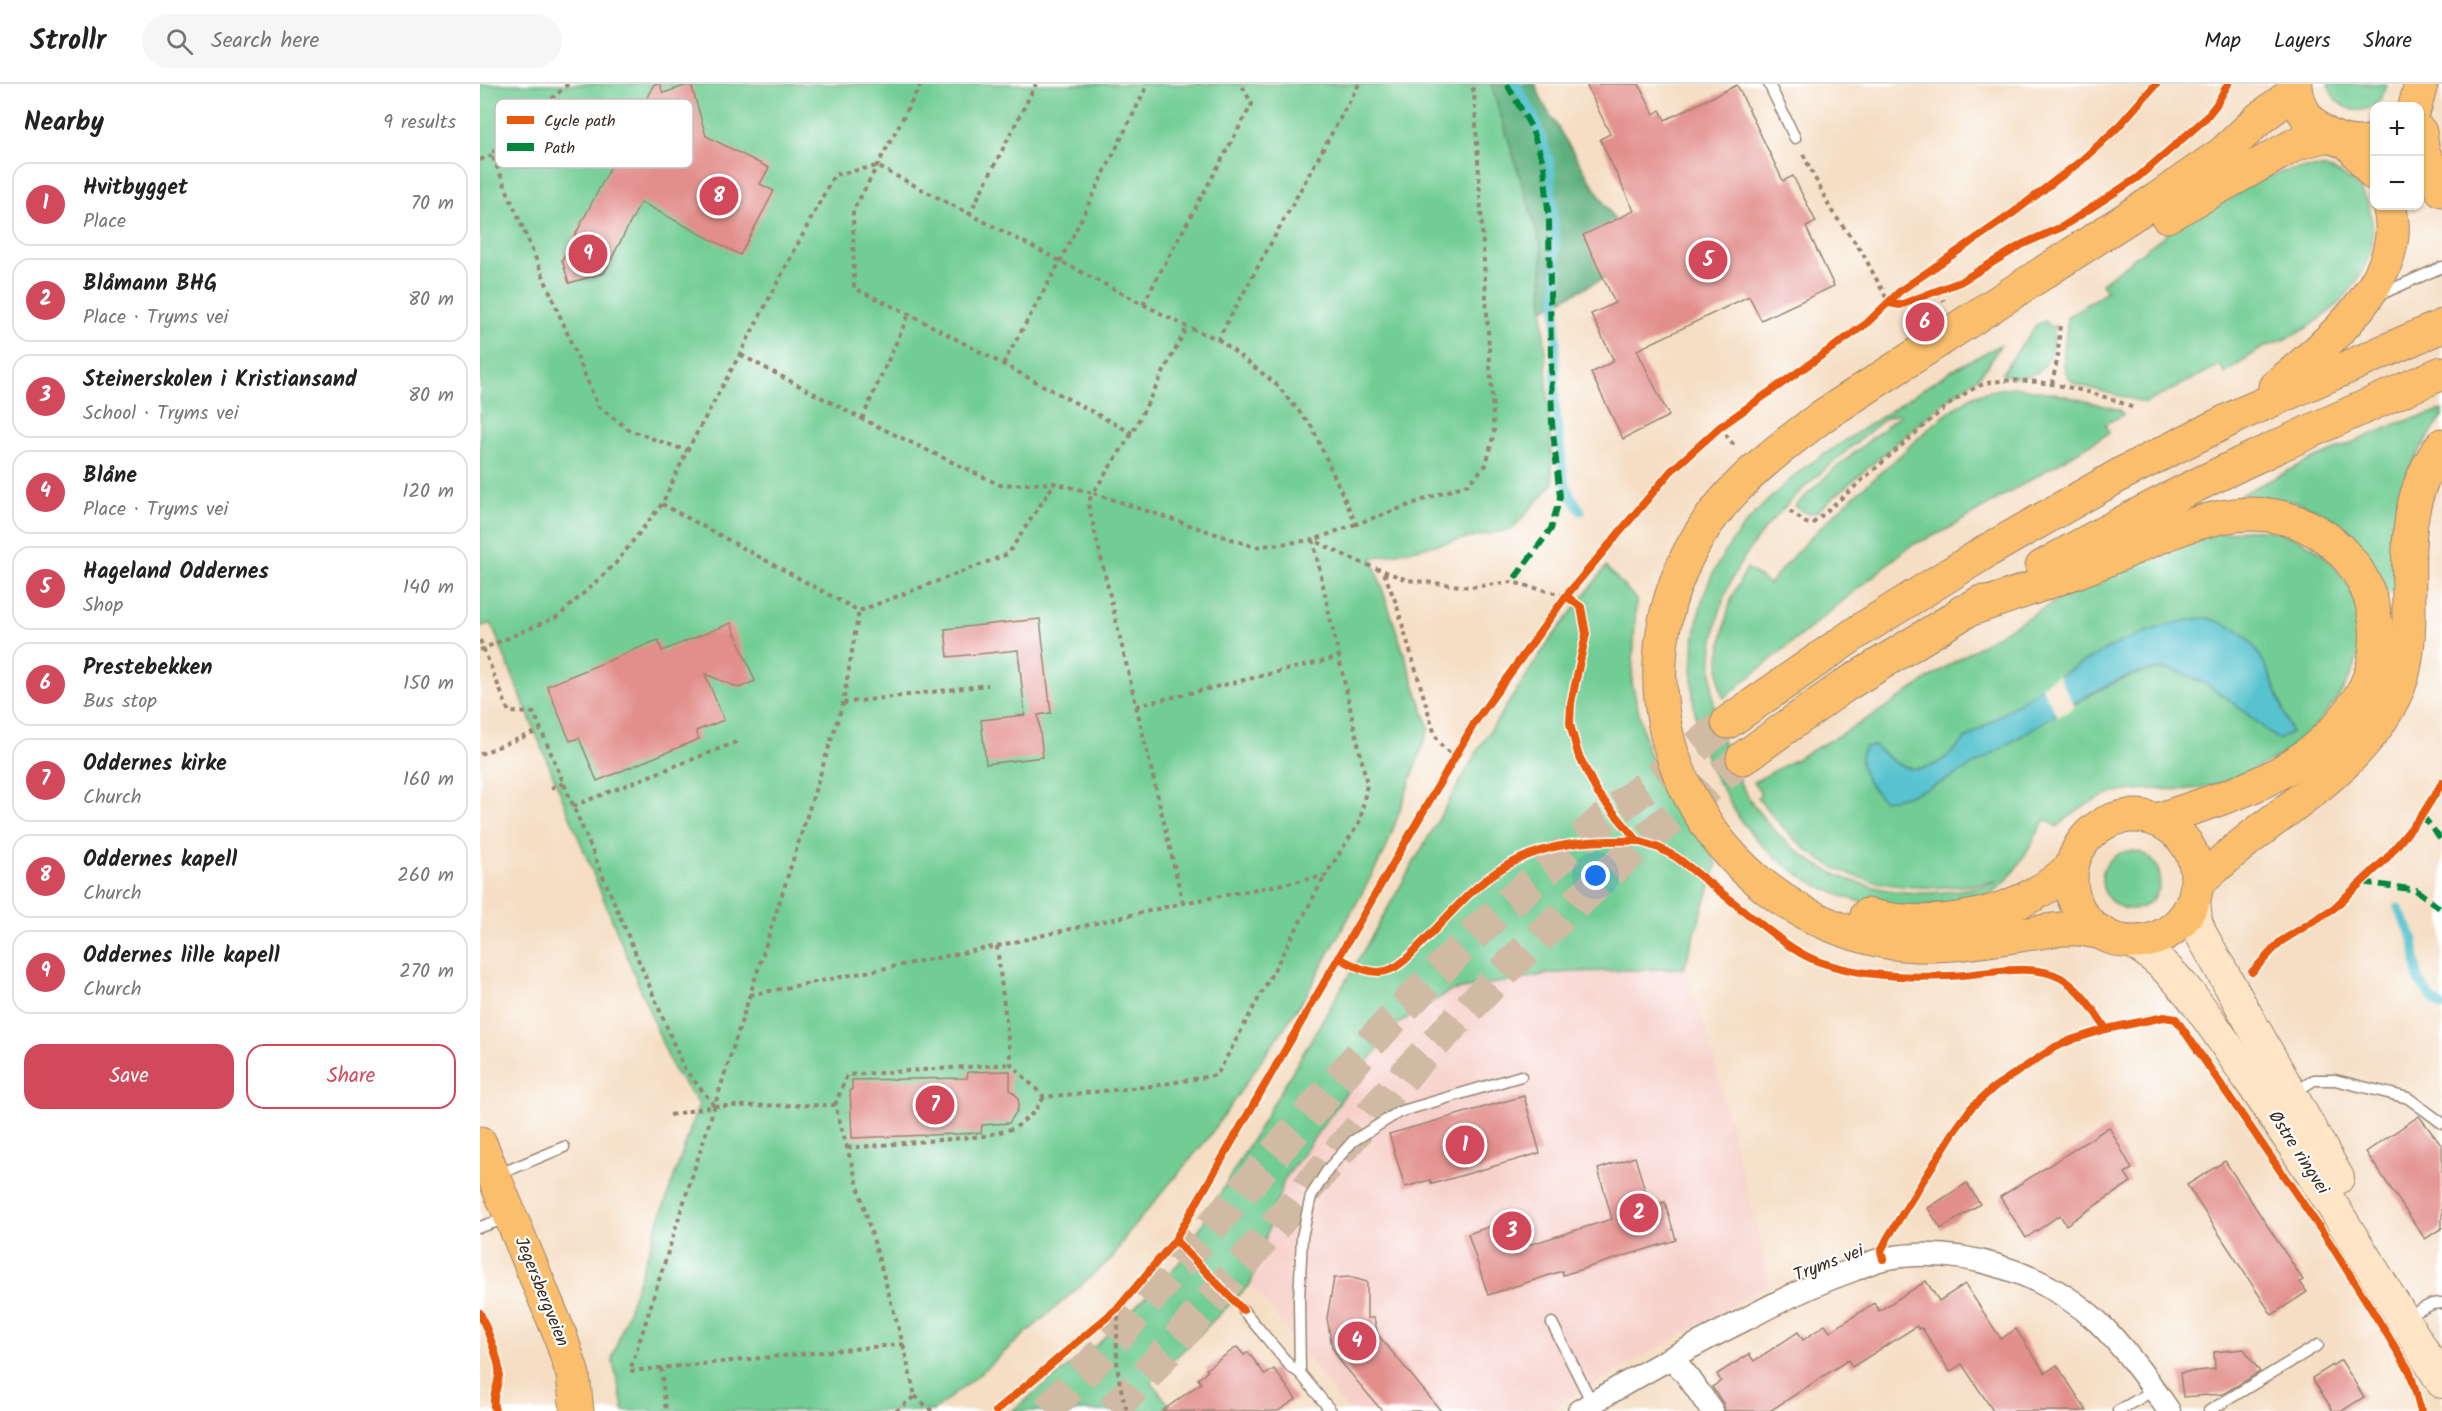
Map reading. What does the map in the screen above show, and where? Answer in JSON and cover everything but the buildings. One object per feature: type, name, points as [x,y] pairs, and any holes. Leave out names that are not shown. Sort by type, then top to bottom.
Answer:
[{"type":"main road","points":[[2416,102],[2421,84]]},
{"type":"main road","points":[[2296,87],[2298,101],[2309,121],[2350,140],[2370,168]]},
{"type":"main road","points":[[2296,87],[2223,153],[2157,199],[1824,415],[1771,454],[1723,501],[1697,538],[1678,578],[1665,622],[1660,666],[1661,699],[1667,733],[1680,776],[1705,824],[1727,853],[1778,897],[1816,919],[1837,928],[1903,944],[1948,945],[2062,929],[2079,929],[2118,938],[2146,940],[2170,930],[2188,911],[2195,891],[2194,861],[2190,850],[2176,832],[2157,820],[2130,816],[2117,818],[2104,824],[2084,841],[2072,866],[2057,880],[2028,898],[1987,912],[1946,920],[1905,922],[1834,905],[1807,892],[1772,868],[1742,839],[1722,813],[1698,769],[1686,729],[1680,688],[1684,626],[1696,585],[1714,547],[1745,505],[1817,443],[2162,219],[2298,143],[2350,140]]},
{"type":"main road","points":[[2424,154],[2442,190]]},
{"type":"main road","points":[[2242,413],[2320,349],[2376,284],[2390,247],[2392,229],[2390,210]]},
{"type":"main road","points":[[1728,722],[1859,631],[1987,551],[2125,472],[2242,413],[2442,326]]},
{"type":"main road","points":[[1743,758],[1844,686],[1962,612],[2095,537],[2216,474],[2442,373]]},
{"type":"main road","points":[[2195,891],[2248,840],[2322,785],[2360,750],[2379,726],[2400,684],[2409,630],[2410,517],[2415,495],[2434,455],[2442,445]]},
{"type":"main road","points":[[1962,612],[2037,587],[2167,534],[2229,515],[2275,515],[2296,521],[2314,528],[2343,552],[2370,595],[2376,623],[2376,648],[2372,668],[2363,691],[2349,712],[2314,750],[2268,782],[2157,820]]},
{"type":"main road","points":[[2072,866],[2071,882],[2077,904],[2090,924],[2118,938]]},
{"type":"main road","name":"Østre ringvei","points":[[2195,891],[2196,921],[2201,934],[2231,984],[2280,1102]]},
{"type":"main road","name":"Østre ringvei","points":[[2118,938],[2158,960],[2184,987],[2280,1102],[2336,1174],[2421,1310],[2442,1351]]},
{"type":"main road","name":"Jegersbergveien","points":[[480,1143],[560,1335],[573,1375],[577,1411]]},
{"type":"main road","name":"Østre ringvei","points":[[2421,1310],[2442,1382]]},
{"type":"street","name":"Tryms vei","points":[[1586,1407],[1706,1339],[1799,1291],[1883,1259],[1927,1256],[1972,1259],[2014,1271],[2061,1295],[2098,1322],[2169,1411]]},
{"type":"street","points":[[1673,1359],[1712,1411]]},
{"type":"lane","points":[[1769,84],[1795,138]]},
{"type":"lane","points":[[2361,304],[2442,267]]},
{"type":"lane","points":[[1300,1373],[1299,1300],[1302,1237],[1311,1196],[1329,1167],[1353,1142],[1399,1112],[1521,1076]]},
{"type":"lane","points":[[2280,1102],[2314,1080],[2336,1080],[2408,1098],[2442,1123]]},
{"type":"lane","points":[[494,1177],[564,1147]]},
{"type":"lane","points":[[480,1227],[511,1217]]},
{"type":"lane","points":[[1243,1310],[1331,1411]]},
{"type":"lane","points":[[1552,1323],[1586,1407]]},
{"type":"lane","points":[[2209,1411],[2318,1345]]},
{"type":"lane","points":[[2118,1411],[2154,1390]]},
{"type":"path","points":[[552,99],[568,84]]},
{"type":"path","points":[[921,84],[853,212],[854,288],[909,314],[1132,433]]},
{"type":"path","points":[[969,215],[1036,84]]},
{"type":"path","points":[[1003,364],[1060,262],[1148,84]]},
{"type":"path","points":[[1143,304],[1252,104],[1241,84]]},
{"type":"path","points":[[1218,339],[1359,84]]},
{"type":"path","points":[[740,354],[862,419],[1000,485],[1054,483],[1093,493],[1255,547],[1313,540],[1468,484],[1486,465],[1494,433],[1474,92],[1471,84]]},
{"type":"path","points":[[1795,138],[1831,210],[1862,252],[1892,300],[1900,305]]},
{"type":"path","points":[[480,160],[492,155],[495,150]]},
{"type":"path","points":[[492,155],[495,162]]},
{"type":"path","points":[[482,650],[559,616],[615,564],[662,504],[687,451],[834,175],[877,166],[1187,327],[1218,339],[1276,384],[1312,427],[1356,524]]},
{"type":"path","points":[[497,168],[598,406],[628,430],[687,451]]},
{"type":"path","points":[[1928,295],[1942,290],[1945,303]]},
{"type":"path","points":[[1881,310],[1892,300]]},
{"type":"path","points":[[862,419],[909,314]]},
{"type":"path","points":[[2052,384],[2061,322]]},
{"type":"path","points":[[1183,903],[1088,503],[1132,433],[1187,327]]},
{"type":"path","points":[[1790,511],[1806,523],[1812,524],[1940,411],[1978,386],[2006,380],[2052,384],[2135,409]]},
{"type":"path","points":[[1712,434],[1730,420]]},
{"type":"path","points":[[1720,427],[1739,453]]},
{"type":"path","points":[[662,504],[859,611],[1008,554],[1054,483]]},
{"type":"path","points":[[1313,540],[1383,572],[1407,580],[1484,587],[1512,582],[1536,587],[1566,597],[1573,602]]},
{"type":"path","points":[[1044,1097],[1153,1086],[1217,1075],[1325,876],[1360,821],[1367,784],[1313,540]]},
{"type":"path","points":[[1383,572],[1396,603],[1435,735],[1443,748],[1455,756]]},
{"type":"path","points":[[1559,606],[1573,588]]},
{"type":"path","points":[[628,1381],[843,703],[859,611]]},
{"type":"path","points":[[480,640],[482,650],[509,712],[534,713],[684,1068],[714,1106]]},
{"type":"path","points":[[1136,706],[1340,657]]},
{"type":"path","points":[[843,703],[988,685]]},
{"type":"path","points":[[480,754],[542,730]]},
{"type":"path","points":[[573,806],[739,741]]},
{"type":"path","points":[[1449,766],[1460,748]]},
{"type":"path","points":[[551,788],[564,783]]},
{"type":"path","points":[[749,996],[997,946],[1183,903],[1325,876]]},
{"type":"path","points":[[997,946],[1011,1064],[1044,1097]]},
{"type":"path","points":[[932,1411],[915,1396],[903,1344],[835,1105],[847,1075],[1011,1064]]},
{"type":"path","points":[[847,1148],[985,1136],[1015,1128],[1034,1112],[1044,1097]]},
{"type":"path","points":[[670,1115],[714,1106],[835,1105]]},
{"type":"path","points":[[1110,1315],[1126,1299]]},
{"type":"path","points":[[1119,1307],[1116,1361],[1119,1384],[1127,1411]]},
{"type":"path","points":[[630,1371],[903,1344]]},
{"type":"path","points":[[661,1368],[666,1411]]},
{"type":"path","points":[[896,1411],[915,1396]]},
{"type":"shaded area","points":[[1684,968],[1709,1040],[1770,1284],[1547,1411],[1348,1411],[1251,1283],[1283,1180],[1393,1027],[1449,991],[1554,973]]},
{"type":"green space","points":[[480,84],[1494,84],[1542,248],[1543,315],[1553,484],[1512,529],[1372,558],[1429,728],[1386,849],[1305,997],[1208,1138],[1128,1233],[1112,1258],[977,1376],[933,1411],[624,1411],[612,1358],[699,1104],[673,1069],[491,623],[480,627]]},
{"type":"green space","points":[[1491,84],[1535,84],[1544,105],[1633,250],[1668,246],[1543,309],[1542,248]]},
{"type":"green space","points":[[2328,84],[2387,84],[2383,96],[2378,102],[2370,102],[2370,107],[2367,109],[2349,108],[2333,95]]},
{"type":"green space","points":[[2303,168],[2325,168],[2350,180],[2364,195],[2372,223],[2372,243],[2367,262],[2358,280],[2346,296],[2331,310],[2296,334],[2259,350],[2225,374],[2220,365],[2146,403],[2075,384],[2069,378],[2064,362],[2067,317],[2107,291],[2102,283],[2172,230],[2221,197],[2275,174]]},
{"type":"green space","points":[[2046,321],[2051,328],[2055,325],[2052,350],[2044,367],[2028,376],[2003,375],[2002,373],[2036,325]]},
{"type":"green space","points":[[2000,345],[1978,377],[1937,408],[1819,510],[1807,513],[1795,506],[1832,471],[1900,415],[1896,414],[1886,418],[1801,490],[1763,531],[1747,553],[1733,577],[1717,621],[1712,666],[1715,712],[1727,756],[1748,796],[1776,832],[1811,861],[1853,881],[1889,890],[1941,892],[1995,883],[1996,881],[1924,888],[1876,882],[1854,876],[1811,853],[1796,840],[1757,797],[1761,794],[1754,782],[1867,719],[1957,660],[2042,609],[2111,573],[2164,550],[2218,534],[2264,530],[2290,536],[2312,547],[2332,562],[2346,582],[2356,605],[2360,631],[2357,659],[2343,691],[2320,720],[2295,745],[2271,761],[2229,780],[2198,788],[2143,789],[2104,796],[2081,808],[2057,827],[2048,820],[2044,821],[2010,876],[1998,888],[1983,896],[1955,903],[1928,906],[1875,905],[1825,889],[1801,876],[1759,842],[1740,819],[1713,773],[1696,720],[1692,679],[1695,638],[1703,598],[1720,560],[1745,525],[1759,510],[1805,467],[1949,372]],"holes":[[[2208,618],[2239,631],[2257,650],[2271,677],[2291,732],[2278,740],[2218,691],[2191,677],[2173,671],[2154,670],[2130,676],[2109,685],[2038,724],[1884,800],[1866,779],[1862,752],[1874,746],[1897,764],[1915,769],[1933,766],[1952,754],[1965,739],[2048,684]]]},
{"type":"green space","points":[[2012,387],[2054,393],[2120,410],[2123,415],[2105,424],[2109,433],[1946,530],[1910,546],[1724,698],[1719,677],[1721,646],[1730,602],[1747,568],[1769,584],[1830,518],[1925,432],[1976,395]]},
{"type":"green space","points":[[2442,410],[2442,418],[2414,460],[2398,499],[2393,541],[2396,591],[2386,593],[2373,562],[2363,548],[2340,524],[2326,515],[2294,502],[2238,496],[2302,464],[2396,424]]},
{"type":"green space","points":[[1606,567],[1636,599],[1632,683],[1648,752],[1717,864],[1684,968],[1554,973],[1450,991],[1393,1027],[1284,1180],[1251,1283],[1151,1382],[1174,1411],[1012,1411],[1100,1342],[1180,1262],[1365,948],[1481,745],[1547,644]]},
{"type":"green space","points":[[2125,851],[2137,851],[2147,855],[2156,864],[2160,886],[2152,901],[2137,909],[2125,909],[2115,905],[2106,896],[2102,886],[2102,874],[2106,864],[2115,855]]},
{"type":"water","points":[[2208,618],[2239,631],[2257,650],[2271,677],[2291,732],[2278,740],[2204,683],[2176,671],[2147,671],[2113,682],[1956,775],[1918,792],[1884,800],[1865,776],[1861,762],[1865,747],[1874,746],[1893,761],[1906,767],[1925,768],[1943,760],[1965,739],[2050,682],[2112,647],[2144,633],[2176,623]]},
{"type":"pier","points":[[2058,675],[2075,707],[2058,717],[2041,686]]},
{"type":"waterway","points":[[1516,84],[1535,118],[1550,162],[1557,277],[1555,403],[1564,479],[1570,495],[1581,511]]},
{"type":"waterway","points":[[2398,908],[2414,940],[2418,980],[2442,1007]]},
{"type":"tunnel","points":[[1047,1411],[1106,1349],[1371,1042],[1477,931],[1604,819],[1728,722]]},
{"type":"tunnel","points":[[1112,1411],[1147,1374],[1412,1067],[1517,958],[1639,845],[1743,758]]},
{"type":"marked path","points":[[1507,84],[1531,127],[1544,165],[1549,221],[1552,423],[1560,497],[1551,529],[1512,582]]},
{"type":"marked path","points":[[2422,815],[2442,841]]},
{"type":"marked path","points":[[2362,882],[2416,890],[2442,910]]},
{"type":"cycle path","points":[[996,1411],[1119,1307],[1175,1240],[1475,722],[1566,596],[1671,471],[1720,427],[1866,324],[1900,291],[2013,213],[2081,161],[2116,129],[2156,84]]},
{"type":"cycle path","points":[[1889,303],[1900,305],[1960,282],[2023,244],[2062,227],[2137,178],[2204,120],[2228,84]]},
{"type":"cycle path","points":[[1566,596],[1581,607],[1586,634],[1571,703],[1570,724],[1578,754],[1598,794],[1638,841],[1676,857],[1778,938],[1813,959],[1853,971],[1901,976],[1949,976],[2006,970],[2035,970],[2049,973],[2061,978],[2074,988],[2106,1029]]},
{"type":"cycle path","points":[[2252,972],[2280,942],[2334,908],[2386,859],[2422,815],[2442,783]]},
{"type":"cycle path","points":[[1339,958],[1374,972],[1386,971],[1401,963],[1472,891],[1506,866],[1554,847],[1587,842],[1638,841]]},
{"type":"cycle path","points":[[1883,1259],[1881,1251],[1888,1237],[1953,1133],[1971,1108],[1993,1088],[2055,1047],[2074,1039],[2106,1029],[2164,1017],[2176,1019],[2330,1243],[2410,1372],[2421,1411]]},
{"type":"cycle path","points":[[1175,1240],[1243,1310]]},
{"type":"cycle path","points":[[480,1313],[494,1347],[499,1368],[494,1400],[495,1411]]},
{"type":"place","name":"Oddernes kapell","points":[[719,196]]},
{"type":"place","name":"Oddernes lille kapell","points":[[588,254]]},
{"type":"place","name":"Hageland Oddernes","points":[[1708,260]]},
{"type":"place","name":"Prestebekken","points":[[1925,322]]},
{"type":"place","name":"Oddernes kirke","points":[[935,1105]]},
{"type":"place","name":"Hvitbygget","points":[[1465,1145]]},
{"type":"place","name":"Blåmann BHG","points":[[1639,1213]]},
{"type":"place","name":"Steinerskolen i Kristiansand","points":[[1512,1231]]},
{"type":"place","name":"Blåne","points":[[1357,1341]]}]
